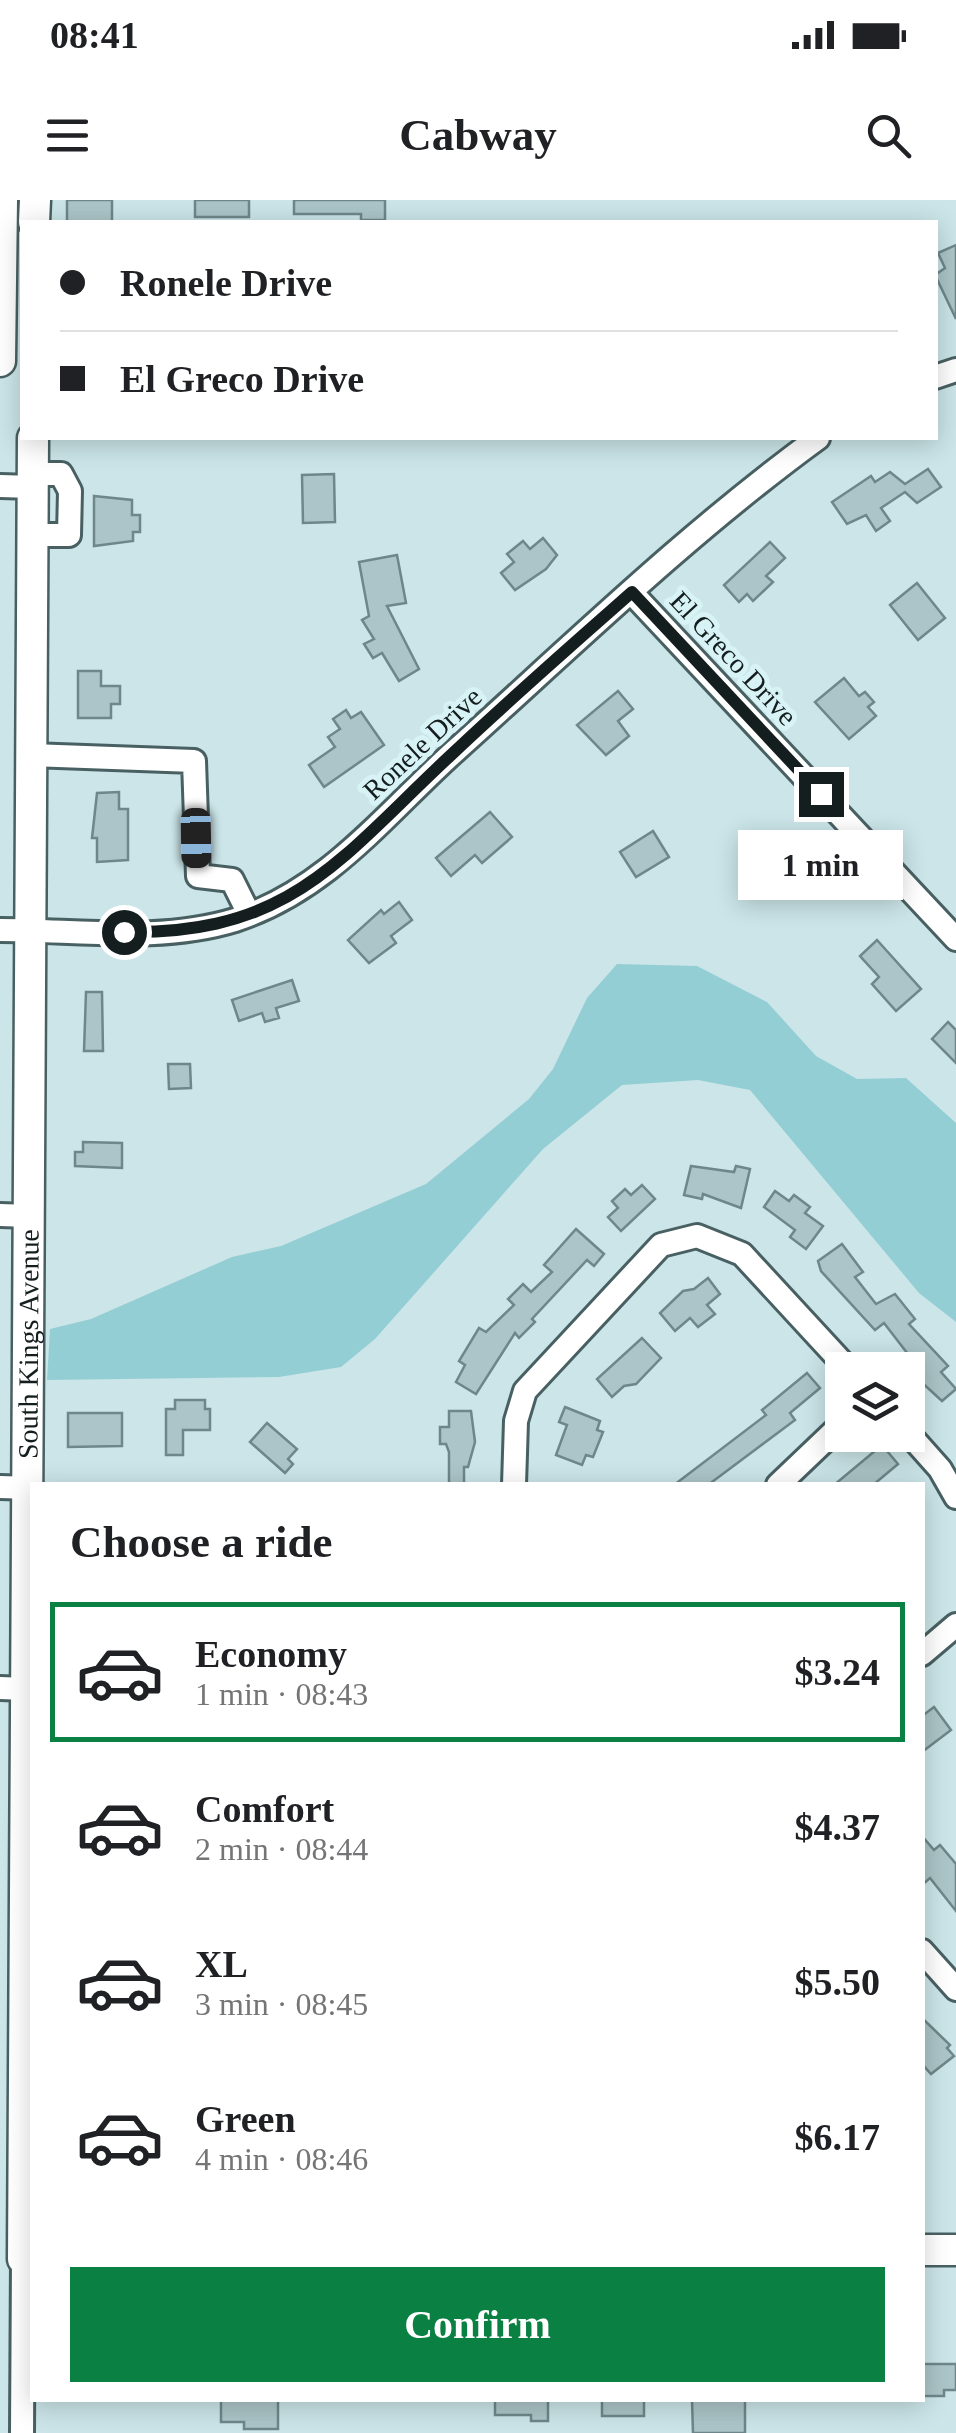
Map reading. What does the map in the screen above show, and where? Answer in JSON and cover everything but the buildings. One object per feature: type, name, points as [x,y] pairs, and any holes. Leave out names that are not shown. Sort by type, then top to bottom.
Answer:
[{"type":"main road","points":[[0,361],[2,200]]},
{"type":"main road","name":"South Kings Avenue","points":[[18,2259],[28,2028],[13,1689],[20,1487],[14,1215],[15,930],[31,756],[33,440]]},
{"type":"main road","points":[[925,2250],[956,2250]]},
{"type":"street","name":"Ronele Drive","points":[[15,930],[163,933],[212,926],[284,900],[332,870],[450,755],[740,495],[815,440]]},
{"type":"street","points":[[0,486],[33,481]]},
{"type":"street","name":"El Greco Drive","points":[[632,592],[956,939]]},
{"type":"street","points":[[31,756],[194,761],[198,876],[232,880],[249,914]]},
{"type":"street","points":[[514,1482],[516,1421],[524,1391],[661,1245],[697,1236],[742,1254],[832,1352]]},
{"type":"street","points":[[781,1482],[825,1440]]},
{"type":"street","points":[[925,1452],[940,1468],[956,1498]]},
{"type":"street","points":[[925,1652],[956,1626]]},
{"type":"street","points":[[925,1954],[956,1989]]},
{"type":"street","name":"South Kings Avenue","points":[[18,2259],[28,2379],[22,2433]]},
{"type":"shaded area","points":[[617,964],[697,966],[767,1002],[816,1056],[857,1079],[906,1078],[956,1123],[956,1322],[919,1293],[750,1090],[698,1080],[622,1085],[543,1149],[375,1339],[341,1367],[279,1377],[47,1380],[50,1329],[91,1319],[232,1257],[281,1246],[426,1184],[529,1099],[553,1069],[587,998]]},
{"type":"route","points":[[124,932],[163,933],[212,926],[284,900],[332,870],[450,755],[632,592],[821,794]]}]
